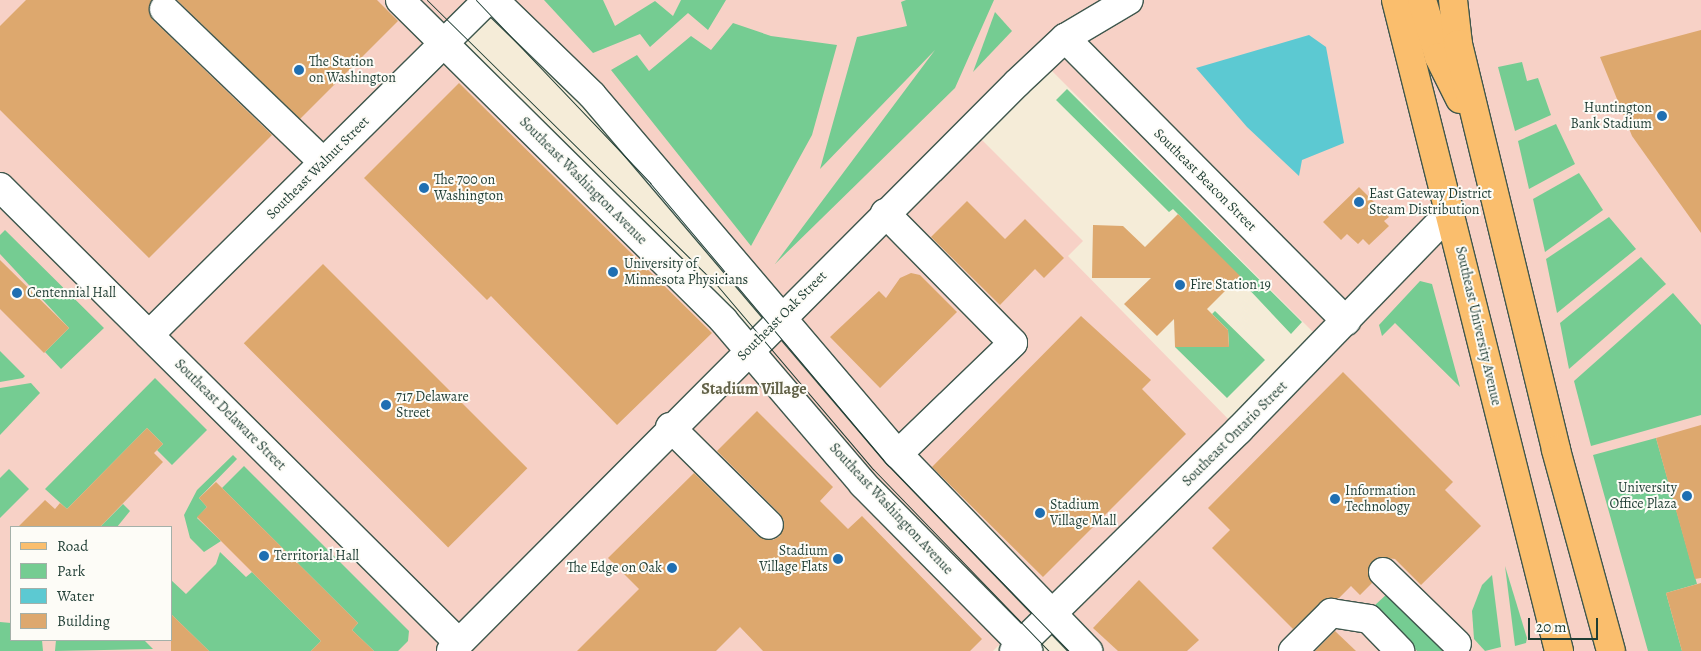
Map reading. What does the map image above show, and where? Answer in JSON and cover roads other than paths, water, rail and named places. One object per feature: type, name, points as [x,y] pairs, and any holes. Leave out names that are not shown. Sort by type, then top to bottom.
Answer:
[{"type":"main road","name":"Southeast University Avenue","points":[[1396,0],[1451,211],[1521,512],[1559,651]]},
{"type":"main road","points":[[1422,0],[1439,57],[1486,152]]},
{"type":"main road","points":[[1453,0],[1458,44],[1486,152],[1556,450],[1611,651]]},
{"type":"street","name":"Southeast Washington Avenue","points":[[400,0],[749,350],[864,484],[1021,648]]},
{"type":"street","name":"Southeast Walnut Street","points":[[149,335],[486,0]]},
{"type":"street","points":[[494,0],[592,95],[898,454],[1088,651]]},
{"type":"street","name":"Southeast Oak Street","points":[[455,647],[670,427],[885,213],[1065,38],[1129,0]]},
{"type":"street","points":[[164,9],[323,162]]},
{"type":"street","name":"Southeast Beacon Street","points":[[1065,38],[1346,321]]},
{"type":"street","name":"Southeast Delaware Street","points":[[0,187],[149,335],[455,647]]},
{"type":"street","name":"Southeast Ontario Street","points":[[1021,648],[1050,613],[1346,321],[1451,211]]},
{"type":"street","points":[[885,213],[1013,343],[898,454]]},
{"type":"street","points":[[670,427],[768,525]]},
{"type":"street","points":[[1383,572],[1457,644]]},
{"type":"street","points":[[1293,651],[1331,613],[1369,619],[1400,651]]},
{"type":"water","points":[[1309,35],[1326,47],[1344,143],[1302,160],[1299,176],[1247,127],[1196,68]]},
{"type":"tram line","points":[[427,0],[716,284],[873,469],[1049,651]]},
{"type":"tram line","points":[[476,0],[650,183],[883,460],[1069,651]]},
{"type":"place","name":"The Station on Washington","points":[[299,70]]},
{"type":"place","name":"Huntington Bank Stadium","points":[[1662,116]]},
{"type":"place","name":"The 700 on Washington","points":[[424,188]]},
{"type":"place","name":"East Gateway District Steam Distribution","points":[[1359,202]]},
{"type":"place","name":"University of Minnesota Physicians","points":[[613,272]]},
{"type":"place","name":"Fire Station 19","points":[[1180,285]]},
{"type":"place","name":"Centennial Hall","points":[[17,293]]},
{"type":"place","name":"717 Delaware Street","points":[[386,405]]},
{"type":"place","name":"University Office Plaza","points":[[1687,496]]},
{"type":"place","name":"Information Technology","points":[[1335,499]]},
{"type":"place","name":"Stadium Village Mall","points":[[1040,513]]},
{"type":"place","name":"Territorial Hall","points":[[264,556]]},
{"type":"place","name":"Stadium Village Flats","points":[[838,559]]},
{"type":"place","name":"The Edge on Oak","points":[[672,568]]},
{"type":"district","name":"Stadium Village","points":[[754,389]]}]
